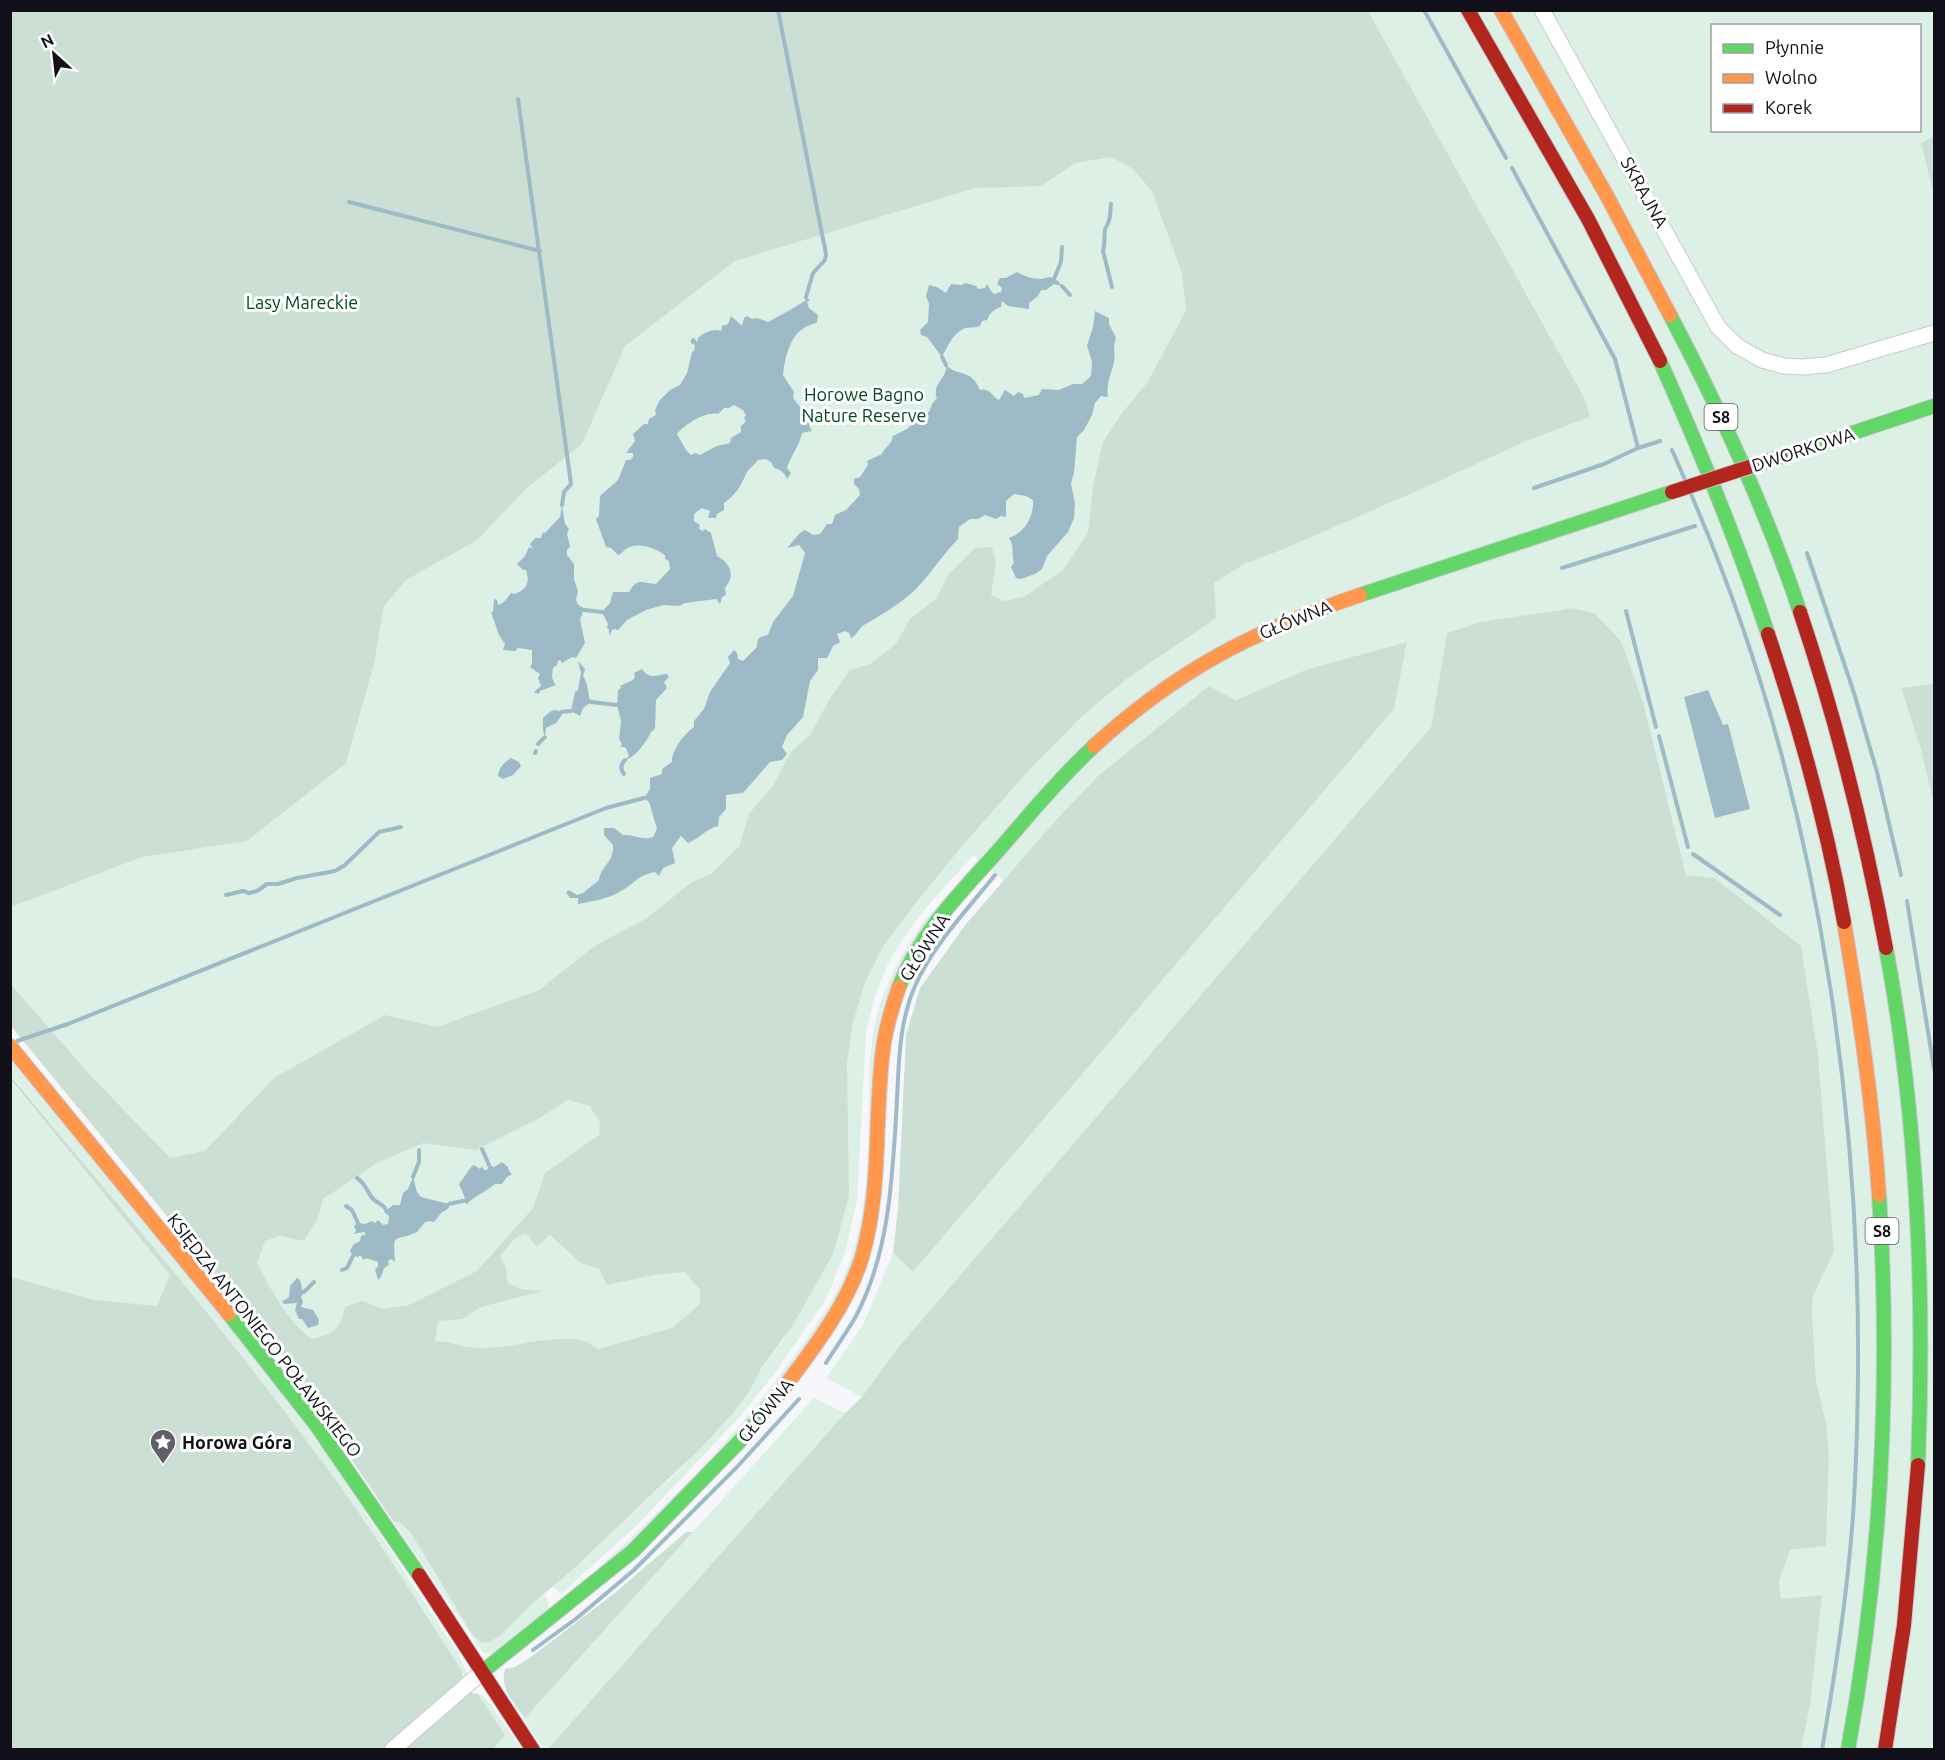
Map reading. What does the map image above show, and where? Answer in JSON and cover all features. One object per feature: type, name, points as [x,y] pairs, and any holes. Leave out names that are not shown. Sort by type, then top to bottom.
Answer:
[{"type":"main road","name":"S8","points":[[1468,10],[1599,241],[1654,347],[1732,528],[1796,718],[1832,860],[1850,949],[1871,1101],[1881,1211],[1884,1366],[1876,1532],[1868,1619],[1857,1706],[1848,1749]]},
{"type":"main road","name":"S8","points":[[1501,10],[1612,203],[1674,320],[1714,401],[1765,517],[1791,583],[1815,657],[1869,853],[1902,1041],[1914,1143],[1922,1282],[1922,1409],[1914,1537],[1904,1628],[1885,1749]]},
{"type":"main road","name":"DWORKOWA","points":[[1672,492],[1935,406]]},
{"type":"main road","name":"GŁÓWNA","points":[[482,1672],[594,1583],[669,1516],[758,1422],[830,1325],[850,1290],[863,1256],[874,1211],[882,1045],[888,1017],[900,983],[919,948],[940,919],[1036,805],[1083,755],[1132,712],[1171,683],[1196,666],[1259,632],[1366,592],[1672,492]]},
{"type":"main road","name":"KSIĘDZA ANTONIEGO POŁAWSKIEGO","points":[[10,1046],[310,1416],[392,1535],[533,1749]]},
{"type":"street","name":"SKRAJNA","points":[[1542,10],[1718,327],[1737,346],[1762,360],[1784,366],[1826,365],[1935,333]]},
{"type":"street","name":"GŁÓWNA","points":[[392,1749],[482,1672]]},
{"type":"green space","name":"Horowe Bagno Nature Reserve","points":[[436,10],[1246,11],[1261,34],[1290,138],[1389,281],[1459,402],[1493,234],[1368,11],[1934,11],[1934,136],[1921,143],[1934,195],[1934,684],[1901,689],[1921,750],[1934,805],[1934,1749],[1801,1749],[1810,1705],[1822,1595],[1781,1599],[1779,1581],[1790,1550],[1826,1546],[1829,1455],[1826,1422],[1816,1380],[1812,1310],[1813,1296],[1834,1252],[1818,1054],[1801,947],[1715,878],[1686,875],[1643,702],[1621,641],[1594,613],[1573,608],[1480,622],[1447,633],[1431,727],[897,1349],[862,1397],[826,1378],[863,1325],[893,1253],[913,1272],[1394,709],[1407,643],[1305,670],[1236,700],[1209,686],[1099,775],[1056,820],[1004,881],[981,861],[926,926],[899,971],[889,995],[875,1052],[869,1175],[863,1223],[854,1260],[837,1297],[783,1378],[729,1444],[639,1536],[575,1592],[572,1592],[662,1508],[719,1449],[772,1385],[833,1298],[849,1263],[860,1226],[868,1149],[871,1054],[874,1026],[882,999],[896,966],[908,946],[928,917],[978,859],[974,855],[924,910],[903,939],[876,993],[866,1033],[857,1200],[845,1253],[826,1299],[774,1374],[739,1418],[638,1524],[561,1594],[553,1586],[675,1474],[734,1412],[796,1319],[721,1375],[486,1406],[407,1393],[362,1414],[304,1352],[11,987],[11,874],[97,838],[187,814],[270,786],[352,741],[374,664],[381,623],[375,585],[453,540],[478,480],[463,458],[356,355],[237,318],[94,347],[203,174],[319,141],[422,91],[381,25],[412,23]],"holes":[[[1522,285],[1585,399],[1590,417],[1487,458]]]},
{"type":"green space","name":"Lasy Mareckie","points":[[11,11],[1368,11],[1585,399],[1590,417],[1526,441],[1426,487],[1244,564],[1214,583],[1216,618],[1125,680],[1080,718],[1031,768],[963,845],[884,945],[865,982],[853,1022],[847,1063],[849,1196],[833,1254],[793,1325],[762,1367],[751,1389],[734,1412],[702,1447],[572,1570],[533,1603],[502,1634],[490,1642],[482,1643],[472,1634],[411,1533],[400,1523],[393,1521],[331,1429],[326,1419],[326,1410],[11,1026],[10,983],[89,1074],[170,1158],[205,1151],[274,1078],[385,1015],[437,1027],[539,990],[596,945],[647,918],[692,882],[711,874],[739,847],[749,814],[774,784],[791,752],[810,735],[829,700],[850,670],[870,664],[895,645],[910,619],[936,599],[948,575],[975,548],[992,547],[996,563],[991,595],[1003,601],[1024,597],[1064,569],[1088,533],[1093,487],[1103,442],[1122,413],[1147,383],[1186,311],[1182,273],[1152,191],[1133,169],[1111,157],[1075,163],[1041,186],[975,188],[735,261],[625,346],[582,444],[527,488],[477,540],[406,580],[384,606],[374,664],[346,763],[247,841],[142,857],[11,907]],"holes":[[[568,1100],[590,1106],[600,1123],[599,1135],[545,1173],[533,1208],[477,1271],[409,1305],[384,1309],[362,1301],[345,1307],[341,1321],[335,1330],[312,1339],[287,1314],[257,1263],[265,1241],[280,1236],[304,1241],[318,1218],[323,1199],[377,1163],[423,1143],[476,1150],[538,1119]],[[526,1233],[537,1247],[550,1235],[581,1263],[599,1269],[607,1285],[653,1275],[685,1272],[700,1290],[700,1304],[672,1328],[598,1349],[588,1342],[568,1339],[482,1348],[435,1341],[438,1321],[462,1319],[481,1307],[543,1291],[520,1289],[508,1283],[506,1268],[500,1256],[514,1239]]]},
{"type":"green space","points":[[1934,136],[1934,195],[1921,143]]},
{"type":"green space","points":[[1573,608],[1594,613],[1621,641],[1643,702],[1686,875],[1715,878],[1801,946],[1818,1054],[1834,1252],[1813,1296],[1812,1310],[1816,1380],[1826,1422],[1829,1455],[1826,1546],[1790,1550],[1779,1581],[1781,1599],[1822,1595],[1810,1705],[1801,1749],[548,1749],[845,1413],[862,1397],[897,1349],[1431,727],[1447,633],[1480,622]]},
{"type":"green space","points":[[1407,642],[1394,709],[913,1272],[893,1253],[898,1209],[906,1035],[920,988],[966,924],[1056,820],[1099,775],[1209,686],[1236,700],[1305,670]]},
{"type":"green space","points":[[1934,684],[1934,805],[1921,750],[1901,688]]},
{"type":"green space","points":[[10,1059],[250,1351],[328,1456],[459,1655],[467,1674],[463,1679],[391,1561],[313,1449],[174,1273],[11,1075]]},
{"type":"green space","points":[[10,1075],[202,1306],[332,1475],[461,1670],[463,1679],[472,1693],[478,1694],[505,1735],[493,1749],[11,1749],[11,1277],[94,1300],[157,1306],[170,1275],[11,1080]]},
{"type":"green space","points":[[10,1080],[170,1275],[158,1306],[146,1305],[11,1349]]},
{"type":"green space","points":[[814,1398],[845,1413],[548,1749],[543,1749],[505,1689],[525,1718]]},
{"type":"green space","points":[[393,1521],[400,1523],[411,1533],[472,1634],[533,1603],[544,1594],[548,1602],[547,1610],[491,1654],[483,1652]]},
{"type":"green space","points":[[686,1532],[693,1532],[525,1718],[506,1689],[505,1669],[515,1667],[531,1657],[616,1592]]},
{"type":"green space","points":[[478,1694],[484,1696],[522,1749],[493,1749],[505,1735]]},
{"type":"water","points":[[1017,272],[1033,278],[1050,277],[1062,286],[1054,284],[1046,290],[1041,290],[1038,296],[1029,303],[1029,309],[1008,306],[1002,301],[1001,307],[989,315],[987,320],[982,321],[980,326],[961,330],[951,340],[942,357],[927,337],[921,335],[920,330],[928,322],[929,304],[926,296],[929,285],[946,293],[951,284],[966,283],[978,289],[985,288],[987,284],[994,294],[1001,292],[1002,288],[997,284],[1000,278],[1006,278]]},
{"type":"water","points":[[806,297],[810,300],[807,302],[809,308],[818,315],[817,322],[799,332],[791,343],[783,375],[794,392],[793,398],[811,421],[809,426],[812,431],[802,433],[787,468],[791,473],[787,479],[782,472],[774,468],[771,462],[766,459],[758,460],[747,472],[737,491],[724,503],[724,510],[717,514],[716,518],[708,518],[710,511],[702,508],[694,514],[694,521],[700,525],[699,529],[703,531],[705,529],[711,533],[717,556],[730,570],[730,578],[725,588],[726,595],[722,597],[720,604],[716,599],[685,603],[679,606],[663,605],[646,610],[627,620],[618,630],[613,629],[609,635],[608,624],[602,612],[610,603],[613,592],[629,592],[635,584],[640,582],[656,584],[670,569],[665,555],[651,548],[631,547],[618,555],[611,548],[606,547],[596,519],[599,516],[600,496],[618,480],[626,460],[633,457],[633,453],[626,453],[635,441],[633,434],[644,424],[648,424],[649,419],[656,415],[655,410],[660,400],[670,390],[680,385],[687,373],[694,351],[695,345],[691,343],[691,339],[694,338],[697,342],[698,338],[707,332],[721,331],[722,326],[728,324],[731,316],[742,326],[747,316],[768,322],[805,301]],"holes":[[[734,405],[743,410],[746,421],[741,426],[741,432],[731,438],[730,443],[717,446],[700,455],[695,453],[691,455],[677,434],[696,419],[708,414],[718,414],[724,408]]]},
{"type":"water","points":[[1095,311],[1109,318],[1109,324],[1116,338],[1114,362],[1108,383],[1108,397],[1101,396],[1095,403],[1092,415],[1084,430],[1077,437],[1071,483],[1075,504],[1074,518],[1068,532],[1047,556],[1042,569],[1021,579],[1016,578],[1011,567],[1014,563],[1009,538],[1024,528],[1032,512],[1033,500],[1014,494],[1006,501],[1006,517],[1001,516],[996,519],[985,515],[978,519],[970,519],[959,527],[958,539],[909,595],[864,625],[851,638],[845,631],[837,634],[840,642],[833,646],[827,658],[818,658],[818,670],[810,681],[803,717],[787,735],[782,747],[787,754],[782,760],[770,762],[743,793],[726,795],[726,809],[719,817],[718,826],[688,843],[681,836],[672,848],[675,863],[663,868],[659,876],[655,872],[644,876],[616,894],[600,899],[578,904],[578,898],[570,898],[566,892],[569,890],[577,895],[583,893],[599,880],[612,856],[613,845],[604,835],[604,828],[614,828],[623,835],[653,837],[657,829],[649,802],[644,798],[650,789],[650,778],[662,774],[662,769],[672,762],[676,748],[694,727],[694,721],[704,709],[710,692],[730,663],[728,657],[734,650],[738,659],[743,661],[757,647],[759,638],[768,635],[773,622],[793,596],[805,553],[799,545],[787,548],[805,530],[813,535],[820,534],[827,524],[832,524],[835,515],[846,510],[860,495],[854,479],[860,477],[868,465],[867,461],[882,454],[893,436],[907,429],[921,415],[929,412],[937,398],[936,389],[945,374],[946,365],[973,378],[980,390],[988,391],[999,400],[1005,390],[1014,396],[1018,392],[1023,394],[1024,398],[1039,395],[1042,389],[1059,390],[1073,384],[1082,384],[1091,376],[1092,362],[1087,346]]},
{"type":"water","points":[[562,505],[565,524],[569,529],[567,534],[570,547],[567,555],[574,564],[574,579],[578,591],[576,600],[578,605],[584,608],[580,620],[585,643],[576,658],[572,657],[562,663],[558,661],[552,672],[556,685],[540,691],[539,694],[534,692],[541,686],[538,678],[540,674],[530,667],[532,650],[518,648],[515,651],[503,650],[505,644],[499,635],[491,612],[493,612],[494,599],[497,600],[498,605],[511,593],[515,594],[525,588],[528,579],[526,570],[517,564],[525,556],[529,547],[533,549],[530,544],[535,538],[541,538],[543,532],[545,533],[560,517]]},
{"type":"water","points":[[578,661],[585,669],[583,676],[591,702],[583,708],[580,716],[571,711],[581,673]]},
{"type":"water","points":[[642,669],[651,676],[667,674],[669,677],[664,682],[667,688],[656,700],[655,729],[637,753],[625,760],[629,756],[626,748],[620,746],[622,744],[619,739],[621,721],[617,705],[618,690],[620,686],[633,680],[634,673]]},
{"type":"water","points":[[1708,690],[1723,725],[1728,724],[1750,809],[1715,818],[1684,697]]},
{"type":"water","points":[[556,710],[562,715],[556,723],[546,728],[545,737],[543,718]]},
{"type":"water","points":[[511,758],[519,762],[521,766],[513,775],[503,779],[498,776],[499,771]]},
{"type":"water","points":[[502,1162],[512,1174],[502,1184],[495,1184],[467,1204],[463,1201],[465,1198],[459,1184],[472,1166],[480,1169],[482,1166],[484,1170],[487,1170],[489,1165],[494,1167]]},
{"type":"water","points":[[413,1177],[417,1192],[421,1197],[449,1204],[449,1208],[441,1213],[434,1222],[425,1222],[417,1232],[396,1239],[395,1262],[391,1259],[388,1261],[389,1265],[384,1268],[378,1280],[375,1270],[378,1262],[366,1258],[364,1260],[360,1255],[353,1256],[350,1251],[353,1245],[360,1241],[361,1236],[366,1234],[364,1232],[353,1234],[356,1231],[354,1226],[358,1223],[365,1224],[372,1221],[375,1223],[378,1220],[383,1225],[388,1224],[389,1216],[384,1212],[385,1208],[400,1205],[403,1193],[408,1189]]},
{"type":"water","points":[[297,1278],[304,1292],[301,1297],[303,1302],[301,1307],[313,1310],[319,1320],[318,1325],[308,1328],[302,1319],[299,1319],[295,1310],[297,1303],[284,1304],[282,1302],[289,1297],[290,1286]]},
{"type":"waterway","points":[[778,10],[826,254],[825,260],[813,273],[806,297]]},
{"type":"waterway","points":[[1424,10],[1506,158]]},
{"type":"waterway","points":[[518,99],[571,484],[564,492],[562,505]]},
{"type":"waterway","points":[[1512,168],[1615,359],[1638,448],[1660,441]]},
{"type":"waterway","points":[[349,202],[540,251]]},
{"type":"waterway","points":[[1111,204],[1103,251],[1112,287]]},
{"type":"waterway","points":[[1054,279],[1061,262],[1062,247]]},
{"type":"waterway","points":[[1062,286],[1070,295]]},
{"type":"waterway","points":[[942,357],[946,365]]},
{"type":"waterway","points":[[1534,488],[1604,464],[1638,448]]},
{"type":"waterway","points":[[1672,450],[1685,480]]},
{"type":"waterway","points":[[1690,492],[1737,611],[1776,734],[1807,859],[1830,987],[1846,1115],[1856,1244],[1858,1373],[1854,1500],[1849,1563],[1822,1750]]},
{"type":"waterway","points":[[1562,568],[1695,526]]},
{"type":"waterway","points":[[1807,553],[1854,693],[1877,772],[1901,875]]},
{"type":"waterway","points":[[584,610],[602,612]]},
{"type":"waterway","points":[[1626,611],[1656,727]]},
{"type":"waterway","points":[[591,702],[617,705]]},
{"type":"waterway","points":[[561,712],[571,711]]},
{"type":"waterway","points":[[1659,736],[1688,847]]},
{"type":"waterway","points":[[538,744],[545,737]]},
{"type":"waterway","points":[[624,774],[622,767],[625,760]]},
{"type":"waterway","points":[[17,1041],[68,1024],[606,808],[644,798]]},
{"type":"waterway","points":[[226,895],[243,891],[249,893],[267,884],[278,884],[335,871],[345,865],[379,832],[401,827]]},
{"type":"waterway","points":[[1693,854],[1780,915]]},
{"type":"waterway","points":[[826,1363],[856,1316],[867,1293],[882,1244],[893,1168],[900,1050],[909,1002],[931,956],[995,875]]},
{"type":"waterway","points":[[1907,901],[1934,1069]]},
{"type":"waterway","points":[[482,1149],[489,1165]]},
{"type":"waterway","points":[[413,1177],[419,1162],[419,1150]]},
{"type":"waterway","points":[[357,1178],[373,1199],[385,1208]]},
{"type":"waterway","points":[[449,1204],[463,1201]]},
{"type":"waterway","points":[[346,1206],[352,1210],[358,1223]]},
{"type":"waterway","points":[[342,1270],[347,1268],[353,1256]]},
{"type":"waterway","points":[[304,1292],[314,1282]]},
{"type":"waterway","points":[[533,1650],[577,1618],[634,1570],[737,1467],[799,1399]]},
{"type":"traffic: fast","points":[[1670,315],[1741,461],[1800,612]]},
{"type":"traffic: fast","points":[[1660,361],[1717,496],[1768,634]]},
{"type":"traffic: fast","points":[[1780,457],[1934,406]]},
{"type":"traffic: fast","points":[[1360,595],[1672,492]]},
{"type":"traffic: fast","points":[[899,987],[918,949],[942,914],[1044,797],[1094,746]]},
{"type":"traffic: fast","points":[[1886,948],[1905,1077],[1917,1206],[1920,1335],[1918,1465]]},
{"type":"traffic: fast","points":[[1848,1750],[1868,1612],[1880,1473],[1884,1334],[1879,1195]]},
{"type":"traffic: fast","points":[[229,1314],[316,1425],[419,1575]]},
{"type":"traffic: fast","points":[[482,1672],[633,1551],[741,1440],[783,1389]]},
{"type":"traffic: slow","points":[[1501,10],[1607,196],[1670,315]]},
{"type":"traffic: slow","points":[[1094,746],[1156,695],[1218,655],[1285,623],[1360,595]]},
{"type":"traffic: slow","points":[[1844,922],[1865,1058],[1879,1195]]},
{"type":"traffic: slow","points":[[783,1389],[838,1310],[848,1293],[862,1257],[875,1179],[883,1049],[889,1017],[899,987]]},
{"type":"traffic: slow","points":[[10,1046],[229,1314]]},
{"type":"traffic: jam","points":[[1468,10],[1588,219],[1660,361]]},
{"type":"traffic: jam","points":[[1672,492],[1780,457]]},
{"type":"traffic: jam","points":[[1800,612],[1849,779],[1886,948]]},
{"type":"traffic: jam","points":[[1768,634],[1791,704],[1811,777],[1844,922]]},
{"type":"traffic: jam","points":[[1885,1750],[1904,1625],[1918,1465]]},
{"type":"traffic: jam","points":[[419,1575],[533,1750]]},
{"type":"place","name":"Horowa Góra","points":[[163,1465]]}]
